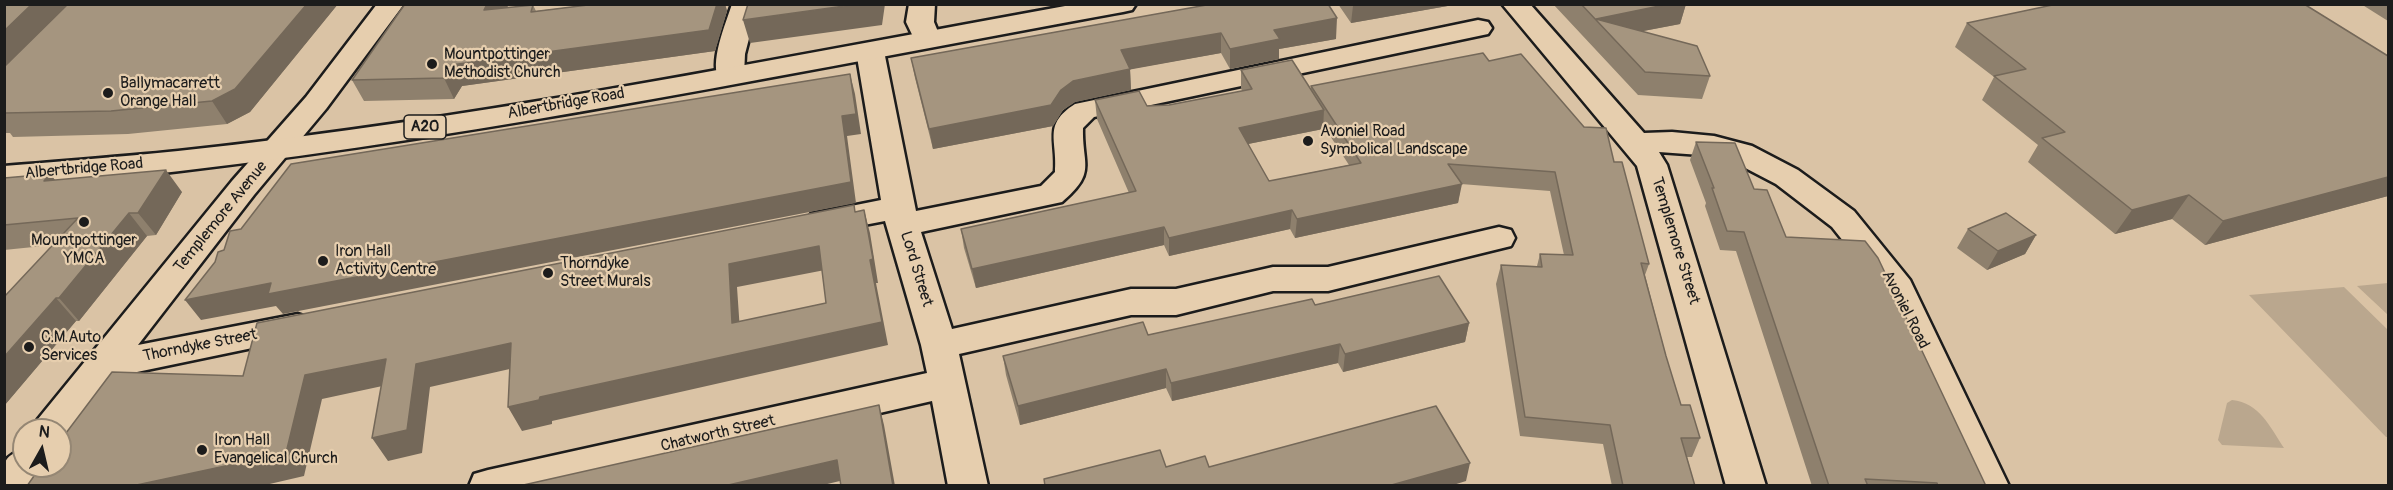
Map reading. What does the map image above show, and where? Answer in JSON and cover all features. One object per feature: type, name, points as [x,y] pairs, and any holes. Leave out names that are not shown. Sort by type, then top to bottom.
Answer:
[{"type":"street","name":"Templemore Avenue","points":[[61,418],[391,4]]},
{"type":"street","points":[[730,75],[731,54],[746,4]]},
{"type":"street","points":[[922,4],[920,22],[927,39]]},
{"type":"street","name":"Templemore Street","points":[[1515,4],[1652,165],[1746,486]]},
{"type":"street","name":"Albertbridge Road","points":[[4,176],[160,163],[402,131],[870,51],[1109,6]]},
{"type":"street","points":[[790,228],[901,216],[1051,195],[1064,187],[1072,175],[1073,161],[1066,133],[1067,124],[1074,115],[1085,110],[1478,28]]},
{"type":"street","name":"Lord Street","points":[[870,51],[901,216],[939,345],[968,486]]},
{"type":"street","name":"Avoniel Road","points":[[1635,143],[1693,144],[1714,146],[1741,153],[1787,177],[1844,219],[1893,280],[1990,486]]},
{"type":"street","points":[[939,345],[1131,302],[1176,302],[1273,279],[1328,279],[1499,238]]},
{"type":"street","name":"Thorndyke Street","points":[[102,366],[324,321]]},
{"type":"street","name":"Chatworth Street","points":[[488,486],[947,383]]},
{"type":"shaded area","points":[[2388,283],[2388,315],[2357,286]]},
{"type":"shaded area","points":[[2344,287],[2388,330],[2388,437],[2249,295]]},
{"type":"shaded area","points":[[2232,400],[2242,402],[2257,411],[2269,424],[2284,448],[2222,445],[2218,440],[2227,403]]},
{"type":"building","points":[[4,4],[32,4],[4,31]]},
{"type":"building","points":[[68,4],[307,4],[235,89],[212,101],[111,111],[4,113],[4,67]]},
{"type":"building","points":[[405,4],[487,4],[484,10],[533,5],[531,12],[596,4],[717,4],[709,30],[451,65],[444,78],[352,80]]},
{"type":"building","points":[[748,4],[859,4],[743,20]]},
{"type":"building","points":[[1212,4],[1328,4],[1337,18],[1274,30],[1280,39],[1230,49],[1221,33],[1121,50],[1130,69],[1073,81],[1061,90],[1051,105],[929,129],[911,58]]},
{"type":"building","points":[[1581,4],[1669,4],[1596,19],[1697,46],[1710,76],[1645,72]]},
{"type":"building","points":[[2057,4],[2304,4],[2388,56],[2388,177],[2223,221],[2189,195],[2132,210],[2042,138],[2065,132],[1994,76],[2026,69],[1967,23]]},
{"type":"building","points":[[1483,53],[1489,61],[1521,54],[1584,127],[1606,128],[1614,162],[1622,162],[1649,264],[1641,263],[1666,356],[1681,405],[1690,405],[1700,438],[1681,438],[1695,486],[1623,486],[1610,425],[1525,417],[1501,265],[1542,267],[1540,254],[1573,255],[1555,172],[1448,164],[1462,184],[1297,219],[1292,210],[1169,238],[1164,227],[972,269],[961,229],[1136,191],[1095,100],[1139,91],[1147,106],[1169,105],[1252,89],[1241,70],[1292,60],[1324,110],[1239,128],[1269,181],[1361,163],[1311,86]]},
{"type":"building","points":[[850,74],[856,114],[842,116],[851,182],[268,294],[271,283],[185,300],[215,262],[218,252],[224,250],[230,231],[241,229],[291,164]]},
{"type":"building","points":[[1696,142],[1735,143],[1754,189],[1767,190],[1786,237],[1865,241],[1878,258],[1986,486],[1938,486],[1937,483],[1865,479],[1868,486],[1829,486],[1744,232],[1727,231],[1712,188],[1714,188]]},
{"type":"building","points":[[166,170],[138,213],[129,213],[59,298],[56,298],[4,357],[4,297],[78,218],[4,225],[4,178],[50,174],[44,181]]},
{"type":"building","points":[[854,205],[855,212],[864,210],[873,259],[870,260],[882,322],[540,397],[539,400],[508,407],[511,343],[416,364],[407,430],[372,438],[386,359],[305,375],[286,453],[132,486],[27,486],[33,478],[72,478],[72,425],[112,372],[243,376],[257,323]],"holes":[[[819,246],[826,303],[732,323],[729,264]]]},
{"type":"building","points":[[2006,213],[2036,235],[1998,251],[1968,229]]},
{"type":"building","points":[[1439,276],[1469,323],[1345,354],[1340,344],[1171,383],[1166,369],[1018,406],[1003,356],[1143,322],[1148,335],[1312,299],[1315,305]]},
{"type":"building","points":[[879,405],[893,486],[841,486],[837,460],[724,486],[519,486]]},
{"type":"building","points":[[1436,406],[1470,463],[1388,486],[1045,486],[1044,479],[1160,450],[1166,467],[1205,456],[1209,467]]},
{"type":"place","name":"Mountpottinger Methodist Church","points":[[432,64]]},
{"type":"place","name":"Ballymacarrett Orange Hall","points":[[108,93]]},
{"type":"place","name":"Avoniel Road Symbolical Landscape","points":[[1308,141]]},
{"type":"place","name":"Mountpottinger YMCA","points":[[84,222]]},
{"type":"place","name":"Iron Hall Activity Centre","points":[[323,261]]},
{"type":"place","name":"Thorndyke Street Murals","points":[[548,273]]},
{"type":"place","name":"C.M.Auto Services","points":[[29,347]]},
{"type":"place","name":"Iron Hall Evangelical Church","points":[[202,450]]}]
